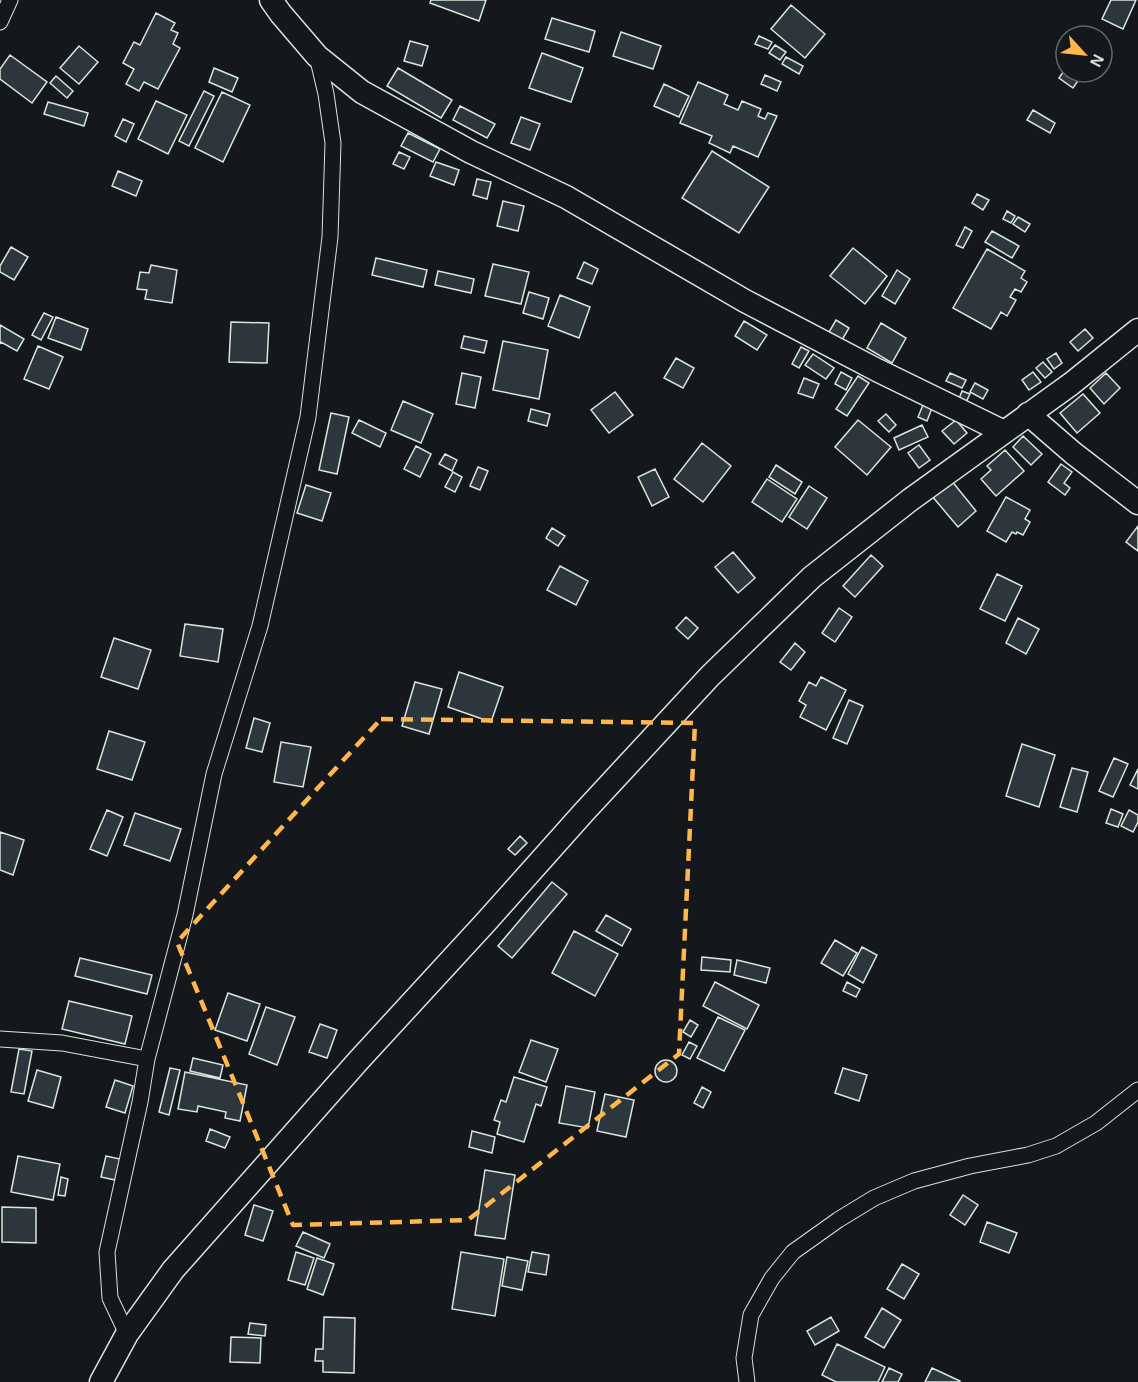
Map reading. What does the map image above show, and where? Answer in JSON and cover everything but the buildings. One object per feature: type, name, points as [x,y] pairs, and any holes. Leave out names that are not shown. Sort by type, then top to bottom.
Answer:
[{"type":"main road","points":[[271,0],[317,56],[362,92],[471,152],[566,196],[746,301],[877,370],[1004,432]]},
{"type":"main road","points":[[101,1382],[127,1334],[173,1270],[584,812],[710,676],[812,577],[910,500],[1071,384],[1138,330]]},
{"type":"main road","points":[[1028,414],[1073,453],[1138,503]]},
{"type":"street","points":[[0,22],[10,0]]},
{"type":"street","points":[[127,1334],[110,1298],[107,1252],[140,1102],[147,1059],[184,915],[214,774],[260,626],[308,417],[330,237],[333,143],[326,94],[317,56]]},
{"type":"street","points":[[0,1039],[62,1043],[147,1059]]},
{"type":"street","points":[[747,1382],[744,1358],[751,1315],[772,1278],[793,1252],[874,1198],[914,1181],[970,1166],[1028,1155],[1056,1146],[1096,1123],[1138,1090]]},
{"type":"highlighted area","points":[[381,719],[695,723],[679,1054],[468,1220],[293,1225],[177,942]]}]
